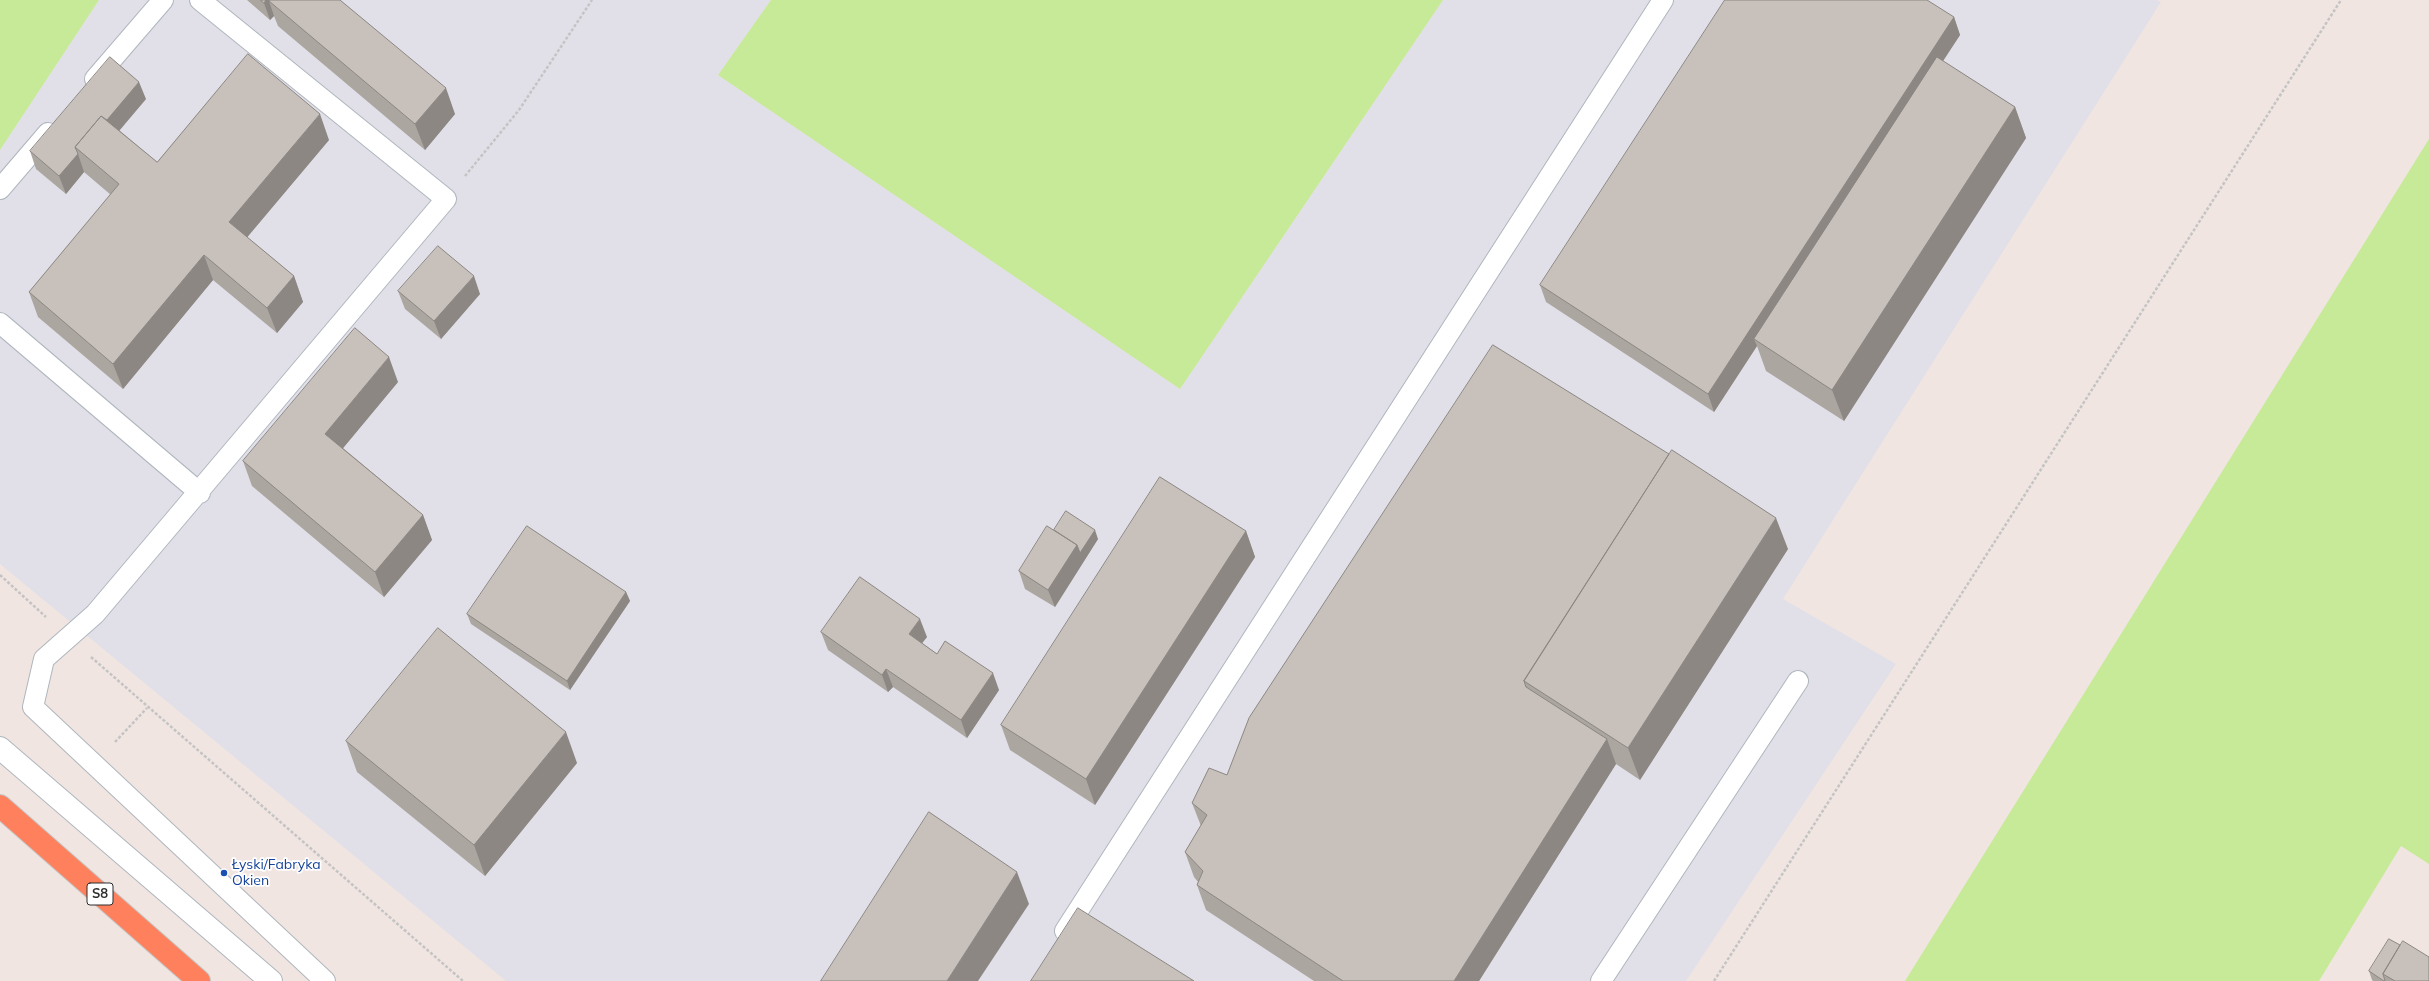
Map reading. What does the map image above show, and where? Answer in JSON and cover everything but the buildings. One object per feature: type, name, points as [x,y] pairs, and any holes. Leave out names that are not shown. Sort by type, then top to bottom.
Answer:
[{"type":"highway","name":"S8","points":[[0,806],[199,981]]},
{"type":"street","points":[[0,748],[271,981]]},
{"type":"lane","points":[[82,95],[163,0]]},
{"type":"lane","points":[[200,0],[446,199],[200,493],[96,614],[44,659],[33,707],[325,981]]},
{"type":"lane","points":[[1054,948],[1663,0]]},
{"type":"lane","points":[[0,189],[61,118]]},
{"type":"lane","points":[[0,323],[200,493]]},
{"type":"lane","points":[[1601,981],[1798,681]]},
{"type":"path","points":[[446,199],[519,110],[592,0]]},
{"type":"path","points":[[1714,981],[2341,0]]},
{"type":"path","points":[[0,575],[69,638],[463,981]]},
{"type":"shaded area","points":[[99,0],[771,0],[718,75],[1180,389],[1443,0],[2157,0],[2161,2],[1783,599],[1896,664],[1686,981],[506,981],[0,564],[0,150]]},
{"type":"green space","points":[[0,0],[99,0],[0,150]]},
{"type":"green space","points":[[771,0],[1443,0],[1180,389],[718,75]]},
{"type":"green space","points":[[2429,139],[2429,864],[2401,846],[2319,981],[1905,981]]},
{"type":"place","name":"Łyski/Fabryka Okien","points":[[224,873]]}]
